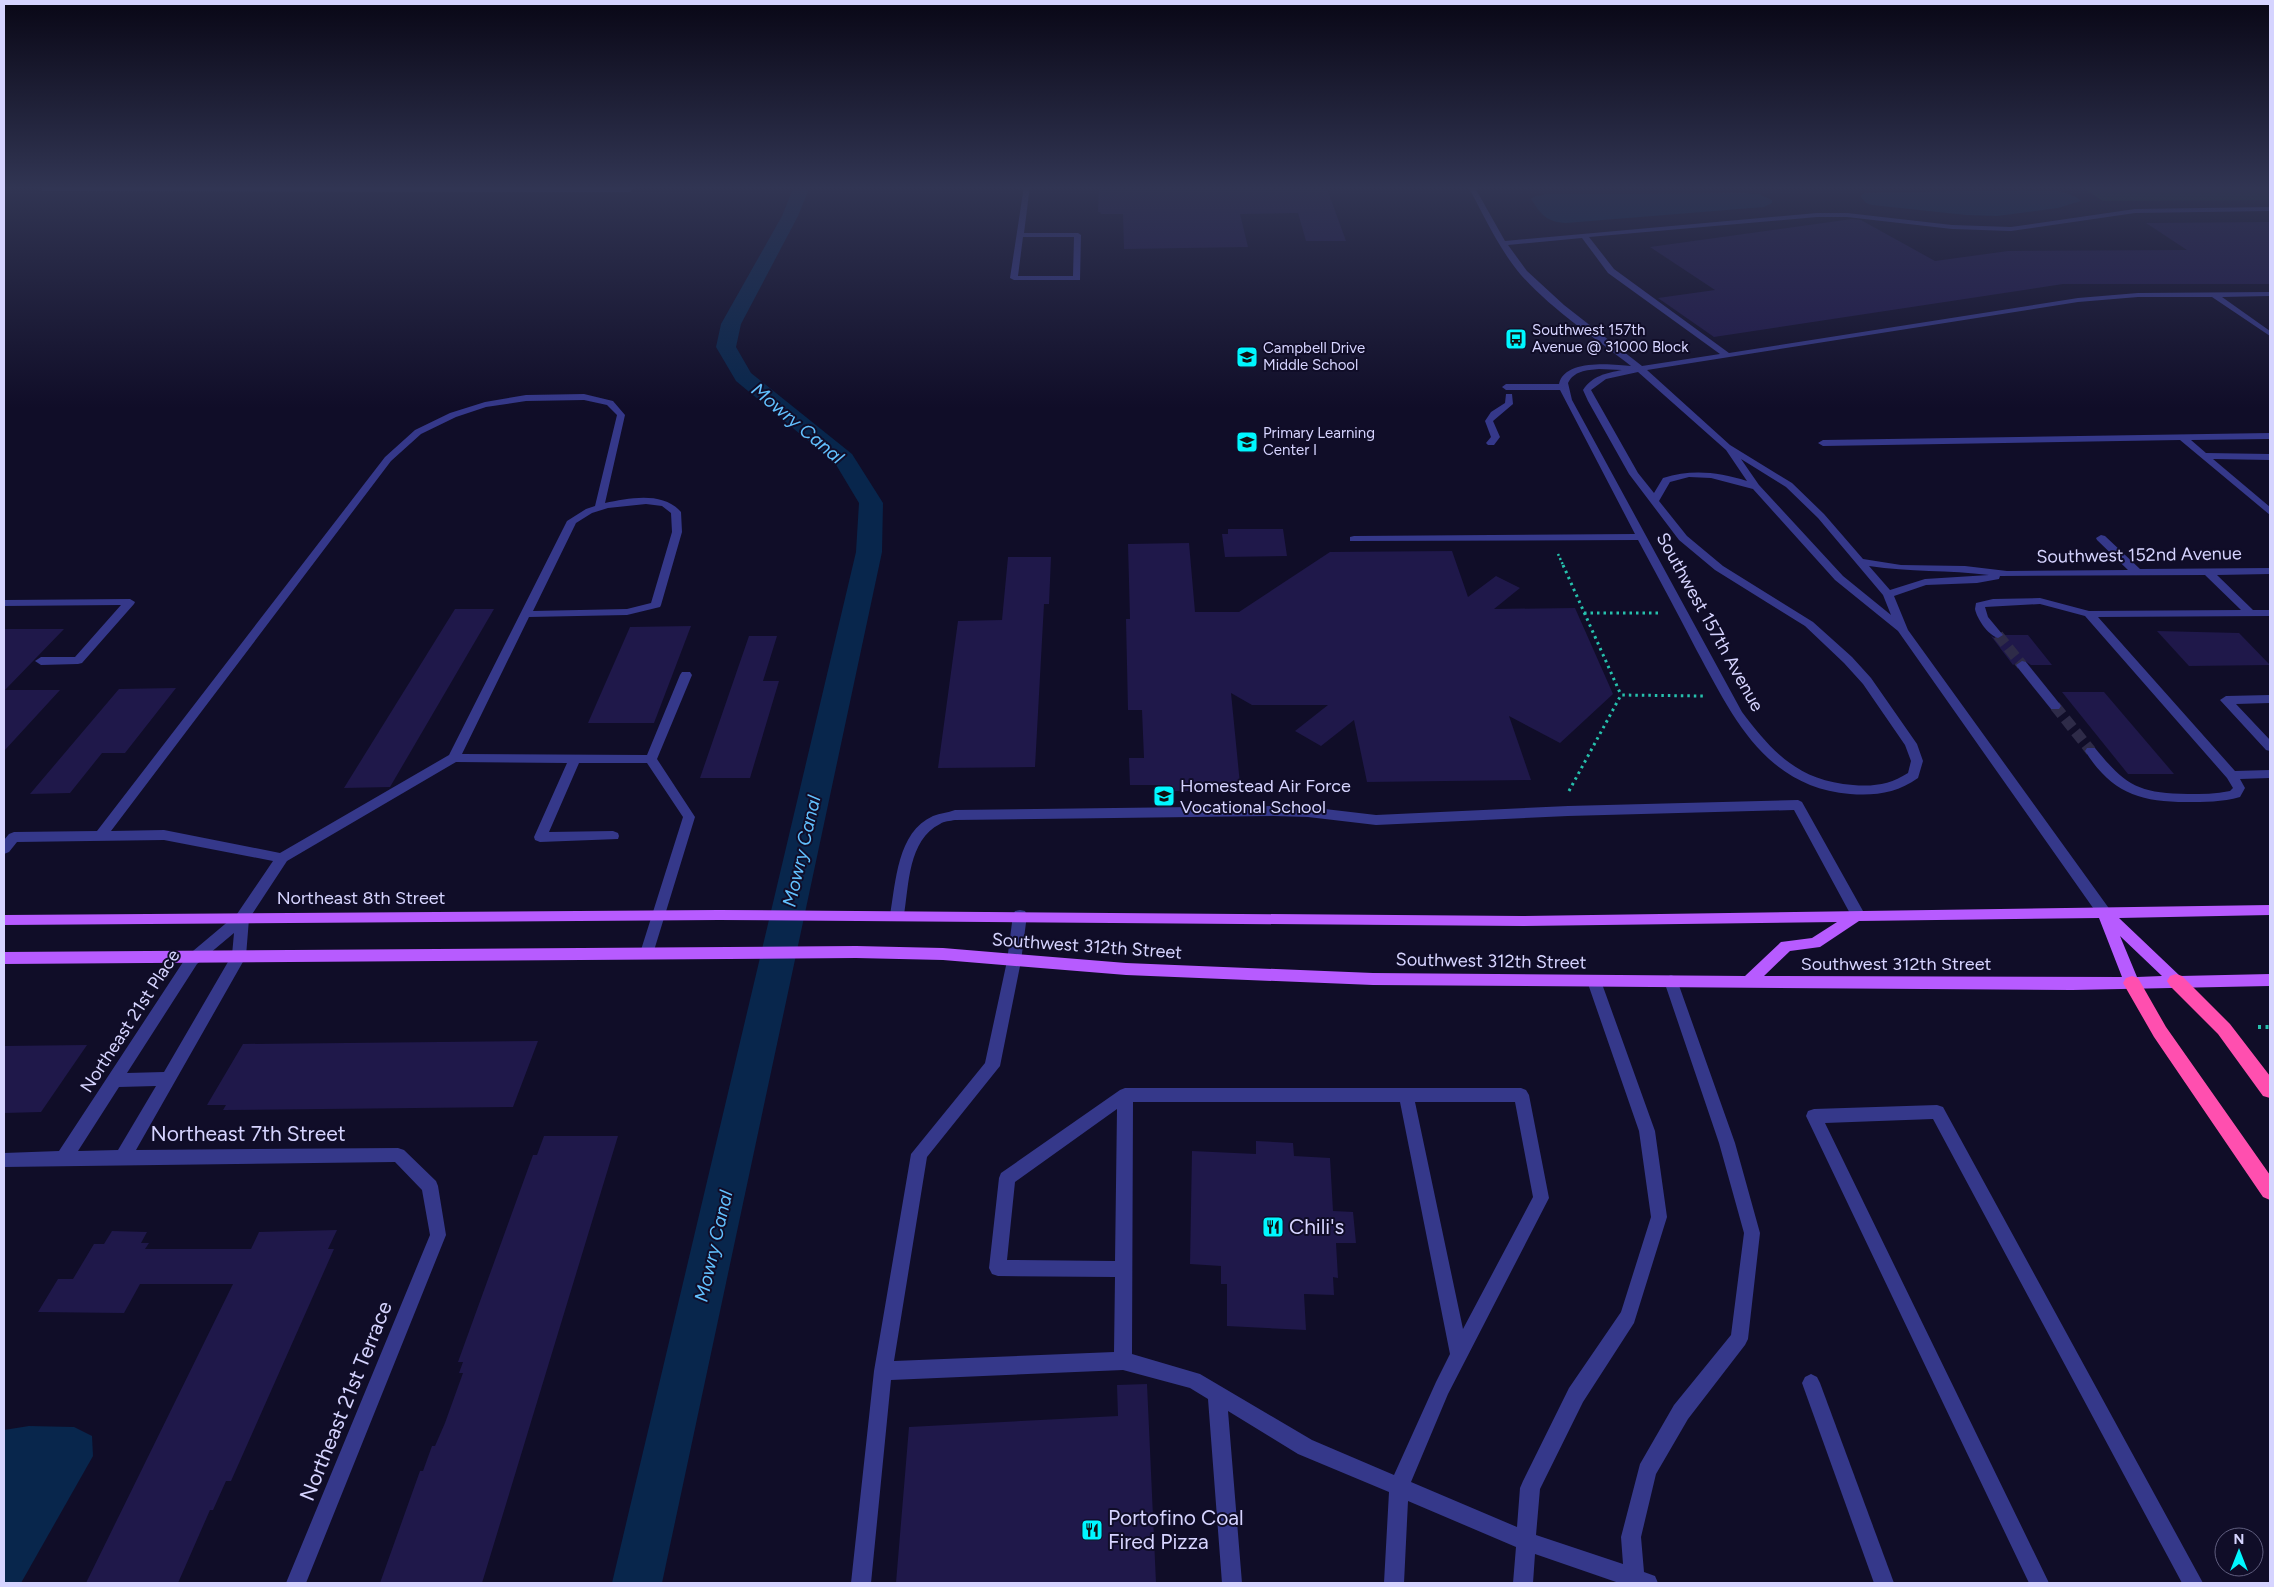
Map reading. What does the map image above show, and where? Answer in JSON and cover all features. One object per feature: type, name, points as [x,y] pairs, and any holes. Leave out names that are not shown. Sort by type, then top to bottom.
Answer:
[{"type":"highway","points":[[2176,981],[2224,1028],[2270,1090]]},
{"type":"highway","points":[[2132,983],[2160,1032],[2270,1191]]},
{"type":"main road","name":"Southwest 312th Street","points":[[719,915],[1020,915],[1522,920],[2270,910]]},
{"type":"main road","points":[[2103,911],[2176,981]]},
{"type":"main road","points":[[2103,911],[2132,983]]},
{"type":"main road","name":"Northeast 8th Street","points":[[4,920],[719,915]]},
{"type":"main road","points":[[1748,982],[1786,946],[1815,943],[1858,915]]},
{"type":"main road","name":"Southwest 312th Street","points":[[647,953],[856,952],[943,954],[1126,969],[1373,979],[2132,983],[2270,980]]},
{"type":"main road","points":[[4,958],[647,953]]},
{"type":"street","points":[[1017,260],[1014,278],[1077,278],[1077,260]]},
{"type":"street","points":[[1515,260],[1524,273],[1561,307],[1640,369],[1727,447],[1789,485],[1821,516],[1888,594],[1903,630],[2103,911]]},
{"type":"street","points":[[1602,260],[1611,271],[1727,356]]},
{"type":"street","points":[[2213,294],[2270,334]]},
{"type":"street","points":[[1491,443],[1496,437],[1489,421],[1494,414],[1509,404],[1508,392],[1563,387],[1565,380],[1572,373],[1581,369],[1596,367],[1640,369],[2078,300],[2138,295],[2270,294]]},
{"type":"street","name":"Southwest 157th Avenue","points":[[1563,387],[1568,400],[1737,714],[1772,757],[1789,771],[1808,782],[1830,787],[1879,790],[1899,785],[1914,775],[1917,761],[1911,744],[1884,703],[1848,660],[1828,640],[1793,612],[1719,568],[1697,551],[1674,528],[1634,474],[1587,390],[1590,385],[1599,379],[1640,369]]},
{"type":"street","points":[[100,836],[375,475],[388,459],[418,432],[452,415],[485,405],[526,398],[576,396],[610,403],[622,415],[599,508]]},
{"type":"street","points":[[1824,443],[2270,436]]},
{"type":"street","points":[[2183,438],[2270,512]]},
{"type":"street","points":[[1727,447],[1756,487],[1839,578],[1903,630]]},
{"type":"street","points":[[2205,456],[2270,457]]},
{"type":"street","points":[[1655,500],[1666,480],[1680,474],[1722,476],[1756,487]]},
{"type":"street","points":[[454,758],[572,521],[607,505],[646,501],[665,503],[676,512],[677,532],[656,605],[627,612],[526,614]]},
{"type":"street","points":[[1354,539],[1642,537]]},
{"type":"street","points":[[2101,538],[2136,572]]},
{"type":"street","name":"Southwest 152nd Avenue","points":[[1859,561],[1901,568],[1965,569],[2007,574],[2270,571]]},
{"type":"street","points":[[2208,572],[2270,623]]},
{"type":"street","name":"Southwest 152nd Avenue","points":[[1888,594],[1925,582],[1977,580],[2007,574]]},
{"type":"street","points":[[1998,635],[1979,610],[1980,605],[1993,602],[2040,601],[2089,614],[2260,613]]},
{"type":"street","points":[[4,603],[130,602],[78,660],[41,661]]},
{"type":"street","points":[[2089,614],[2232,775],[2239,788],[2236,794],[2224,798],[2155,798],[2133,791],[2120,784],[2110,776],[2091,751]]},
{"type":"street","points":[[2022,665],[2055,706]]},
{"type":"street","points":[[651,759],[686,675]]},
{"type":"street","points":[[2270,700],[2226,700],[2270,747]]},
{"type":"street","points":[[123,1156],[239,956],[242,918],[282,858],[454,758],[651,759]]},
{"type":"street","points":[[575,758],[540,837],[613,836]]},
{"type":"street","points":[[647,953],[689,817],[651,759]]},
{"type":"street","points":[[2232,775],[2270,774]]},
{"type":"street","points":[[897,915],[910,847],[922,830],[936,820],[955,815],[1273,810],[1376,820],[1568,810],[1798,805],[1858,915]]},
{"type":"street","points":[[4,849],[14,837],[164,835],[282,858]]},
{"type":"street","points":[[861,1583],[883,1371],[919,1154],[992,1066],[1014,961],[1020,915]]},
{"type":"street","name":"Northeast 21st Place","points":[[64,1158],[196,957],[242,918]]},
{"type":"street","points":[[1523,1583],[1530,1488],[1576,1395],[1628,1317],[1659,1217],[1647,1131],[1594,981]]},
{"type":"street","points":[[883,1371],[1123,1362],[1194,1380],[1305,1447],[1526,1541],[1639,1582],[1631,1536],[1647,1471],[1681,1412],[1738,1339],[1752,1233],[1727,1143],[1670,981]]},
{"type":"street","points":[[114,1080],[168,1079]]},
{"type":"street","points":[[1406,1094],[1460,1353]]},
{"type":"street","points":[[1123,1362],[1125,1095]]},
{"type":"street","points":[[1124,1269],[998,1268],[1007,1178],[1125,1095],[1522,1095],[1541,1198],[1442,1388],[1399,1487],[1394,1583]]},
{"type":"street","points":[[2039,1583],[1814,1116],[1937,1112],[2194,1583]]},
{"type":"street","name":"Northeast 7th Street","points":[[4,1160],[123,1156],[398,1155],[430,1186],[438,1235]]},
{"type":"street","name":"Northeast 21st Terrace","points":[[296,1583],[438,1235]]},
{"type":"street","points":[[1811,1383],[1884,1583]]},
{"type":"street","points":[[1217,1394],[1232,1583]]},
{"type":"path","points":[[1554,546],[1621,695]]},
{"type":"path","points":[[1584,613],[1661,613]]},
{"type":"path","points":[[1621,695],[1703,696]]},
{"type":"path","points":[[1568,810],[1565,798],[1621,695]]},
{"type":"path","points":[[2258,1027],[2270,1027]]},
{"type":"water","points":[[29,1426],[74,1427],[92,1436],[93,1456],[21,1583],[4,1583],[4,1430]]},
{"type":"building","points":[[1670,260],[2270,260],[2270,284],[2063,284],[1714,337],[1658,298],[1715,290]]},
{"type":"building","points":[[1228,529],[1283,529],[1287,556],[1225,557],[1222,534],[1228,534]]},
{"type":"building","points":[[1189,543],[1195,612],[1239,612],[1330,552],[1452,551],[1468,597],[1496,576],[1520,588],[1494,609],[1575,608],[1613,694],[1560,743],[1509,716],[1531,780],[1367,782],[1354,720],[1321,746],[1295,731],[1328,705],[1252,705],[1231,693],[1240,784],[1202,784],[1203,791],[1163,791],[1163,785],[1130,785],[1129,758],[1144,758],[1142,710],[1128,710],[1126,619],[1130,619],[1128,544]]},
{"type":"building","points":[[1008,557],[1051,557],[1049,604],[1044,604],[1035,767],[938,768],[958,621],[1002,620]]},
{"type":"building","points":[[455,609],[494,609],[390,787],[344,788]]},
{"type":"building","points":[[691,626],[654,723],[588,723],[630,627]]},
{"type":"building","points":[[4,629],[64,629],[5,690],[60,690],[4,751]]},
{"type":"building","points":[[2157,631],[2239,633],[2270,665],[2189,666]]},
{"type":"building","points":[[2005,635],[2028,635],[2052,665],[2031,665],[2022,659],[2013,665],[1991,636],[1999,640]]},
{"type":"building","points":[[749,636],[777,636],[763,681],[779,681],[750,778],[700,778]]},
{"type":"building","points":[[176,688],[125,753],[102,753],[70,793],[30,794],[119,689]]},
{"type":"building","points":[[2062,692],[2104,692],[2174,774],[2128,774]]},
{"type":"building","points":[[538,1041],[513,1107],[223,1110],[226,1105],[207,1105],[243,1044]]},
{"type":"building","points":[[87,1045],[41,1112],[4,1113],[4,1046]]},
{"type":"building","points":[[544,1136],[618,1136],[482,1583],[380,1583],[420,1471],[423,1471],[432,1446],[435,1446],[445,1423],[463,1373],[459,1373],[463,1362],[458,1362],[533,1155],[537,1155]]},
{"type":"building","name":"Chili's","points":[[1256,1141],[1293,1143],[1294,1156],[1330,1158],[1333,1211],[1353,1212],[1356,1243],[1336,1243],[1338,1278],[1333,1277],[1334,1295],[1304,1294],[1306,1330],[1227,1326],[1227,1284],[1221,1284],[1221,1266],[1190,1264],[1192,1151],[1256,1154]]},
{"type":"building","points":[[337,1230],[328,1249],[334,1249],[231,1481],[226,1481],[213,1510],[210,1510],[178,1583],[86,1583],[233,1284],[140,1284],[124,1313],[38,1312],[58,1279],[73,1279],[94,1244],[104,1244],[112,1231],[147,1232],[141,1243],[149,1243],[145,1249],[251,1249],[259,1232]]},
{"type":"building","points":[[1147,1384],[1156,1583],[896,1583],[909,1427],[1118,1416],[1117,1385]]},
{"type":"waterway","name":"Mowry Canal","points":[[637,1583],[869,552],[871,503],[844,459],[743,377],[726,347],[731,324],[766,260]]},
{"type":"tunnel","points":[[1998,635],[2022,665]]},
{"type":"tunnel","points":[[2055,706],[2091,751]]},
{"type":"place","name":"Southwest 157th Avenue @ 31000 Block","points":[[1516,339]]},
{"type":"place","name":"Campbell Drive Middle School","points":[[1247,357]]},
{"type":"place","name":"Primary Learning Center I","points":[[1247,442]]},
{"type":"place","name":"Homestead Air Force Vocational School","points":[[1164,796]]},
{"type":"place","name":"Chili's","points":[[1273,1227]]},
{"type":"place","name":"Portofino Coal Fired Pizza","points":[[1092,1530]]}]
